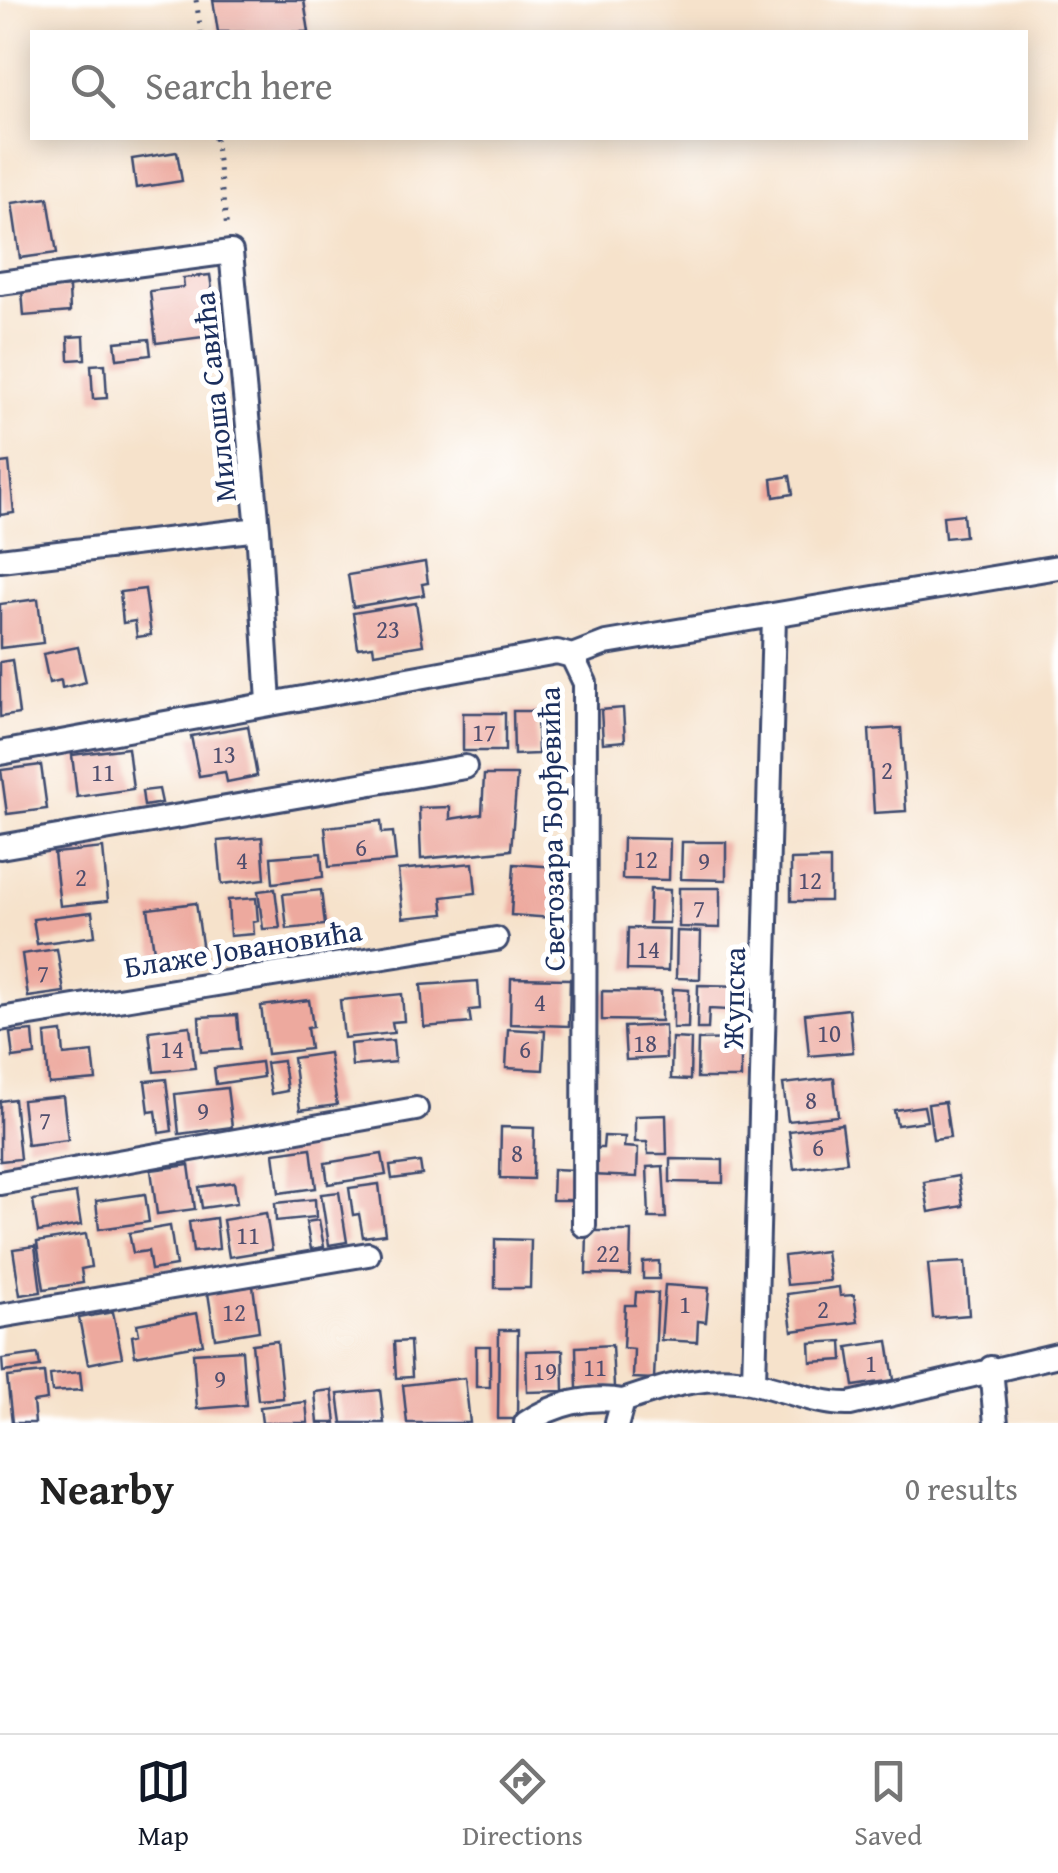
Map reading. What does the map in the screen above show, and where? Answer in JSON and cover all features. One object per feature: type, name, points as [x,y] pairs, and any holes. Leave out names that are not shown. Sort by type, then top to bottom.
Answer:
[{"type":"street","name":"Милоша Савића","points":[[0,284],[230,252],[258,529],[269,702]]},
{"type":"street","points":[[0,560],[258,529]]},
{"type":"street","points":[[572,656],[606,643],[1058,567]]},
{"type":"street","name":"Жупска","points":[[754,1382],[774,616]]},
{"type":"street","name":"Светозара Ђорђевића","points":[[0,753],[557,652],[572,656],[585,682],[584,1225]]},
{"type":"street","points":[[0,848],[465,767]]},
{"type":"street","name":"Блаже Јовановића","points":[[0,1019],[496,939]]},
{"type":"street","points":[[0,1183],[416,1109]]},
{"type":"street","points":[[0,1316],[368,1254]]},
{"type":"street","points":[[526,1423],[569,1403],[620,1412],[682,1382],[722,1378],[754,1382],[850,1413],[991,1368],[1058,1355]]},
{"type":"street","points":[[991,1368],[996,1423]]},
{"type":"path","points":[[196,0],[200,30]]},
{"type":"path","points":[[215,140],[230,252]]},
{"type":"building","points":[[213,0],[304,0],[309,30],[218,30]]},
{"type":"building","points":[[177,152],[182,181],[136,188],[132,159]]},
{"type":"building","points":[[48,198],[57,253],[20,258],[12,203]]},
{"type":"building","points":[[210,275],[217,326],[210,327],[211,336],[156,343],[150,291],[184,287],[183,278]]},
{"type":"building","points":[[69,287],[70,312],[24,316],[22,291]]},
{"type":"building","points":[[84,336],[85,359],[69,360],[68,337]]},
{"type":"building","points":[[149,339],[151,355],[117,359],[115,342]]},
{"type":"building","points":[[105,364],[107,398],[93,399],[91,365]]},
{"type":"building","points":[[9,462],[14,513],[0,515],[0,463]]},
{"type":"building","points":[[790,476],[793,494],[774,497],[772,479]]},
{"type":"building","points":[[963,514],[965,536],[945,538],[943,516]]},
{"type":"building","points":[[425,562],[428,583],[422,584],[424,595],[353,607],[348,575]]},
{"type":"building","points":[[145,589],[151,635],[137,637],[135,621],[123,623],[120,592]]},
{"type":"building","points":[[38,599],[43,643],[0,648],[0,604]]},
{"type":"building","points":[[416,603],[423,645],[374,653],[373,646],[358,648],[353,613]]},
{"type":"building","points":[[78,647],[86,682],[62,688],[61,680],[49,683],[43,654]]},
{"type":"building","points":[[12,660],[19,714],[0,717],[0,662]]},
{"type":"building","points":[[623,708],[625,741],[603,743],[601,710]]},
{"type":"building","points":[[513,711],[537,711],[538,754],[514,755]]},
{"type":"building","points":[[463,713],[505,713],[505,751],[463,751]]},
{"type":"building","points":[[248,726],[257,776],[227,782],[225,772],[199,776],[191,736]]},
{"type":"building","points":[[901,728],[906,811],[874,813],[869,730]]},
{"type":"building","points":[[128,748],[133,789],[77,797],[72,755]]},
{"type":"building","points":[[41,765],[47,809],[7,814],[1,770]]},
{"type":"building","points":[[484,775],[517,775],[511,850],[421,859],[419,808],[450,807],[450,819],[482,814]]},
{"type":"building","points":[[159,789],[162,803],[144,806],[142,791]]},
{"type":"building","points":[[381,821],[382,833],[393,832],[396,861],[329,867],[325,827]]},
{"type":"building","points":[[262,837],[265,879],[222,884],[218,841]]},
{"type":"building","points":[[623,838],[670,839],[669,880],[622,879]]},
{"type":"building","points":[[682,842],[726,842],[726,880],[681,879]]},
{"type":"building","points":[[103,848],[108,901],[60,906],[54,853]]},
{"type":"building","points":[[321,853],[323,877],[273,883],[271,857]]},
{"type":"building","points":[[830,859],[830,901],[791,901],[791,860]]},
{"type":"building","points":[[473,863],[476,893],[442,897],[444,914],[403,918],[398,870]]},
{"type":"building","points":[[514,864],[557,867],[553,918],[511,915]]},
{"type":"building","points":[[679,888],[720,888],[720,928],[679,927]]},
{"type":"building","points":[[275,889],[280,928],[263,929],[258,891]]},
{"type":"building","points":[[650,889],[670,890],[669,923],[649,923]]},
{"type":"building","points":[[321,890],[325,925],[287,929],[283,894]]},
{"type":"building","points":[[256,898],[258,921],[253,922],[254,934],[230,936],[228,900]]},
{"type":"building","points":[[196,903],[204,958],[156,965],[148,909]]},
{"type":"building","points":[[92,912],[95,936],[37,944],[33,919]]},
{"type":"building","points":[[628,928],[669,929],[668,971],[627,970]]},
{"type":"building","points":[[677,931],[701,932],[700,979],[676,978]]},
{"type":"building","points":[[57,949],[64,992],[28,997],[22,954]]},
{"type":"building","points":[[511,978],[570,979],[569,1026],[510,1024]]},
{"type":"building","points":[[478,981],[480,1009],[469,1010],[471,1023],[424,1027],[421,985]]},
{"type":"building","points":[[698,985],[749,986],[749,1011],[709,1009],[708,1029],[697,1029]]},
{"type":"building","points":[[673,989],[689,990],[688,1028],[673,1028]]},
{"type":"building","points":[[602,991],[661,992],[661,1021],[602,1020]]},
{"type":"building","points":[[402,994],[404,1021],[392,1022],[394,1033],[344,1038],[340,1000]]},
{"type":"building","points":[[309,1000],[313,1027],[307,1028],[310,1049],[267,1054],[261,1006]]},
{"type":"building","points":[[849,1009],[853,1052],[809,1056],[805,1014]]},
{"type":"building","points":[[237,1015],[240,1049],[201,1052],[199,1017]]},
{"type":"building","points":[[665,1025],[666,1058],[626,1060],[624,1027]]},
{"type":"building","points":[[190,1026],[195,1068],[154,1072],[149,1031]]},
{"type":"building","points":[[508,1029],[545,1031],[543,1070],[506,1068]]},
{"type":"building","points":[[33,1031],[35,1055],[13,1058],[10,1033]]},
{"type":"building","points":[[62,1032],[64,1055],[93,1052],[96,1080],[49,1084],[45,1034]]},
{"type":"building","points":[[672,1038],[691,1039],[690,1080],[671,1079]]},
{"type":"building","points":[[741,1039],[741,1078],[697,1078],[698,1040]]},
{"type":"building","points":[[393,1040],[395,1062],[352,1066],[350,1044]]},
{"type":"building","points":[[329,1053],[337,1105],[300,1110],[293,1058]]},
{"type":"building","points":[[283,1061],[287,1091],[271,1094],[266,1063]]},
{"type":"building","points":[[261,1062],[263,1077],[216,1084],[214,1068]]},
{"type":"building","points":[[834,1078],[838,1116],[788,1121],[783,1084]]},
{"type":"building","points":[[166,1079],[172,1131],[159,1133],[156,1111],[149,1112],[145,1081]]},
{"type":"building","points":[[227,1088],[232,1127],[179,1134],[175,1094]]},
{"type":"building","points":[[63,1096],[68,1140],[27,1145],[22,1100]]},
{"type":"building","points":[[14,1099],[20,1159],[0,1161],[0,1101]]},
{"type":"building","points":[[945,1102],[950,1137],[933,1139],[928,1104]]},
{"type":"building","points":[[924,1106],[927,1121],[897,1125],[894,1110]]},
{"type":"building","points":[[666,1115],[667,1154],[648,1154],[647,1142],[635,1142],[635,1116]]},
{"type":"building","points":[[842,1124],[847,1162],[794,1169],[789,1131]]},
{"type":"building","points":[[501,1127],[534,1128],[533,1179],[500,1178]]},
{"type":"building","points":[[604,1136],[625,1137],[624,1147],[638,1148],[637,1177],[591,1175],[591,1148],[603,1148]]},
{"type":"building","points":[[311,1148],[316,1188],[279,1193],[274,1153]]},
{"type":"building","points":[[382,1154],[386,1175],[328,1184],[325,1163]]},
{"type":"building","points":[[670,1159],[723,1160],[723,1183],[670,1182]]},
{"type":"building","points":[[420,1162],[422,1175],[392,1179],[390,1166]]},
{"type":"building","points":[[189,1165],[195,1209],[157,1214],[151,1170]]},
{"type":"building","points":[[663,1166],[666,1218],[649,1218],[647,1167]]},
{"type":"building","points":[[553,1169],[575,1170],[574,1200],[552,1200]]},
{"type":"building","points":[[958,1176],[963,1206],[929,1212],[924,1182]]},
{"type":"building","points":[[234,1182],[237,1203],[202,1208],[199,1187]]},
{"type":"building","points":[[379,1184],[385,1234],[363,1237],[359,1214],[353,1215],[349,1188]]},
{"type":"building","points":[[339,1192],[347,1242],[329,1245],[321,1194]]},
{"type":"building","points":[[76,1193],[81,1225],[38,1232],[33,1200]]},
{"type":"building","points":[[145,1194],[149,1222],[99,1229],[96,1201]]},
{"type":"building","points":[[315,1199],[316,1217],[276,1221],[275,1203]]},
{"type":"building","points":[[266,1213],[272,1250],[229,1257],[223,1220]]},
{"type":"building","points":[[216,1218],[219,1249],[193,1252],[189,1222]]},
{"type":"building","points":[[319,1220],[324,1247],[311,1249],[306,1222]]},
{"type":"building","points":[[170,1226],[176,1266],[151,1270],[148,1251],[133,1253],[129,1233]]},
{"type":"building","points":[[587,1231],[631,1231],[630,1275],[586,1274]]},
{"type":"building","points":[[86,1234],[91,1267],[81,1269],[83,1283],[44,1289],[37,1242]]},
{"type":"building","points":[[495,1239],[531,1240],[530,1288],[495,1288]]},
{"type":"building","points":[[35,1246],[41,1292],[20,1295],[13,1249]]},
{"type":"building","points":[[826,1251],[830,1281],[787,1285],[784,1256]]},
{"type":"building","points":[[659,1261],[659,1279],[643,1279],[643,1262]]},
{"type":"building","points":[[965,1262],[969,1315],[933,1318],[928,1264]]},
{"type":"building","points":[[665,1285],[709,1288],[706,1322],[698,1321],[697,1342],[661,1340]]},
{"type":"building","points":[[253,1286],[259,1331],[215,1338],[208,1293]]},
{"type":"building","points":[[839,1287],[840,1296],[854,1295],[858,1322],[792,1331],[787,1294]]},
{"type":"building","points":[[636,1292],[658,1293],[654,1379],[633,1378],[634,1349],[623,1348],[625,1305],[635,1305]]},
{"type":"building","points":[[113,1312],[122,1357],[88,1364],[79,1318]]},
{"type":"building","points":[[197,1313],[203,1344],[135,1356],[132,1336],[139,1334],[137,1324]]},
{"type":"building","points":[[499,1330],[518,1330],[517,1419],[498,1419]]},
{"type":"building","points":[[277,1341],[283,1398],[258,1400],[252,1344]]},
{"type":"building","points":[[410,1341],[412,1377],[396,1378],[394,1342]]},
{"type":"building","points":[[842,1341],[843,1360],[811,1362],[810,1343]]},
{"type":"building","points":[[888,1341],[894,1380],[854,1386],[848,1347]]},
{"type":"building","points":[[612,1345],[614,1387],[577,1389],[576,1347]]},
{"type":"building","points":[[476,1346],[490,1346],[490,1387],[476,1387]]},
{"type":"building","points":[[242,1350],[246,1405],[197,1409],[193,1353]]},
{"type":"building","points":[[563,1350],[564,1391],[527,1392],[526,1351]]},
{"type":"building","points":[[38,1354],[40,1367],[3,1372],[2,1359]]},
{"type":"building","points":[[80,1372],[82,1390],[52,1392],[50,1375]]},
{"type":"building","points":[[44,1373],[47,1400],[33,1402],[35,1423],[12,1423],[7,1377]]},
{"type":"building","points":[[465,1378],[470,1423],[407,1423],[403,1385]]},
{"type":"building","points":[[332,1390],[336,1423],[318,1423],[315,1392]]},
{"type":"building","points":[[380,1390],[384,1423],[342,1423],[338,1394]]},
{"type":"building","points":[[306,1402],[308,1423],[262,1423],[260,1407]]}]
